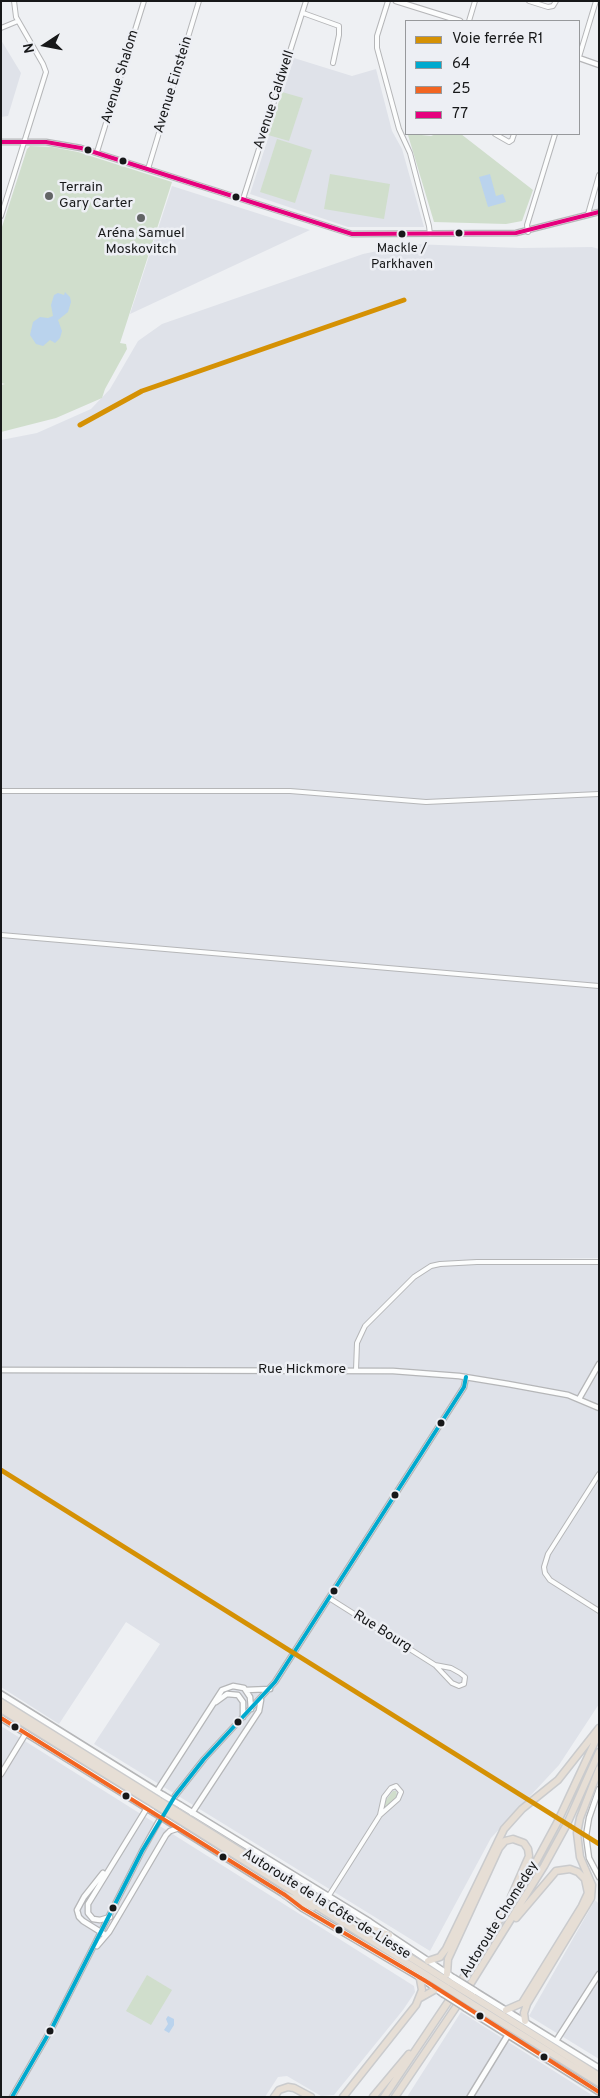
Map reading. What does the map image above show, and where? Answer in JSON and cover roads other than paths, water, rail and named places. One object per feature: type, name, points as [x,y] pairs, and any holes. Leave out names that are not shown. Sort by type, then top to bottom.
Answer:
[{"type":"highway","name":"Autoroute de la Côte-de-Liesse","points":[[1,1702],[324,1911],[449,1986],[472,1996],[599,2076]]},
{"type":"highway","name":"Autoroute de la Côte-de-Liesse","points":[[1,1709],[158,1803]]},
{"type":"highway","points":[[428,1961],[440,1957],[446,1949],[504,1829],[525,1806],[558,1780],[599,1728]]},
{"type":"highway","name":"Autoroute Chomedey","points":[[384,2097],[427,2035],[546,1844],[599,1733]]},
{"type":"highway","name":"Autoroute Chomedey","points":[[395,2097],[498,1940],[558,1842],[599,1752]]},
{"type":"highway","points":[[525,2021],[526,2005],[591,1898],[592,1885],[580,1857],[577,1833],[581,1814],[599,1769]]},
{"type":"highway","name":"Autoroute de la Côte-de-Liesse","points":[[175,1814],[349,1920],[449,1986]]},
{"type":"highway","points":[[447,1974],[447,1961],[499,1848],[506,1840],[516,1839],[526,1845],[528,1859],[498,1923]]},
{"type":"highway","points":[[498,1940],[553,1873],[561,1869],[570,1869],[578,1872],[585,1879],[588,1893],[582,1906],[522,2003],[506,2010]]},
{"type":"highway","points":[[285,1895],[324,1911]]},
{"type":"highway","points":[[349,1920],[390,1935]]},
{"type":"highway","points":[[420,1979],[422,1988],[420,1998]]},
{"type":"highway","points":[[343,2097],[420,1998],[436,1990]]},
{"type":"highway","name":"Autoroute de la Côte-de-Liesse","points":[[472,1996],[599,2083]]},
{"type":"highway","points":[[373,2097],[427,2035]]},
{"type":"highway","points":[[399,2097],[415,2068]]},
{"type":"highway","points":[[274,2097],[279,2090],[288,2087],[294,2088],[310,2097]]},
{"type":"main road","points":[[1,1694],[156,1791],[158,1803],[175,1814],[192,1813],[390,1935],[447,1974],[449,1986],[465,2008],[599,2092]]},
{"type":"main road","points":[[1,1718],[146,1808],[158,1803]]},
{"type":"main road","points":[[175,1814],[179,1828],[285,1895],[302,1908],[436,1990],[449,1986]]},
{"type":"main road","points":[[472,1996],[506,2010],[599,2068]]},
{"type":"main road","points":[[470,2097],[508,2035]]},
{"type":"street","points":[[2,213],[46,70],[18,21],[14,10],[14,1]]},
{"type":"street","name":"Avenue Shalom","points":[[97,152],[144,1]]},
{"type":"street","name":"Avenue Einstein","points":[[148,169],[200,1]]},
{"type":"street","name":"Avenue Caldwell","points":[[243,200],[306,1]]},
{"type":"street","points":[[388,1],[376,43],[400,131],[410,153],[430,234]]},
{"type":"street","points":[[396,1],[457,20]]},
{"type":"street","points":[[469,20],[475,1]]},
{"type":"street","points":[[529,1],[548,7],[552,6],[556,1]]},
{"type":"street","points":[[580,55],[596,1]]},
{"type":"street","points":[[303,13],[338,26],[339,35],[333,63]]},
{"type":"street","points":[[1,28],[18,21]]},
{"type":"street","points":[[580,58],[599,65]]},
{"type":"street","points":[[400,131],[405,130]]},
{"type":"street","points":[[496,135],[506,142],[512,140],[514,135]]},
{"type":"street","points":[[528,232],[527,225],[555,135]]},
{"type":"street","points":[[1,142],[60,143],[97,152],[349,234],[508,234],[528,232],[599,212]]},
{"type":"street","points":[[588,214],[599,175]]},
{"type":"street","points":[[1,791],[290,791],[387,800],[442,802],[599,794]]},
{"type":"street","points":[[1,935],[599,986]]},
{"type":"street","points":[[356,1370],[358,1343],[365,1326],[414,1277],[431,1266],[477,1262],[599,1262]]},
{"type":"street","points":[[579,1399],[599,1364]]},
{"type":"street","name":"Rue Hickmore","points":[[1,1370],[356,1370],[466,1377],[553,1392],[579,1399],[599,1408]]},
{"type":"street","points":[[175,1796],[200,1762],[270,1689],[464,1387],[466,1377]]},
{"type":"street","points":[[599,1474],[548,1554],[544,1567],[545,1573],[550,1580],[599,1611]]},
{"type":"street","name":"Rue Bourg","points":[[329,1598],[435,1665],[452,1683],[459,1686],[464,1684],[465,1678],[460,1673],[451,1668],[435,1665]]},
{"type":"street","points":[[156,1791],[220,1692],[227,1687],[238,1686],[246,1690],[270,1689]]},
{"type":"street","points":[[246,1690],[250,1697],[251,1709]]},
{"type":"street","points":[[215,1702],[227,1694],[238,1695],[243,1700],[243,1717]]},
{"type":"street","points":[[192,1813],[260,1710],[261,1698]]},
{"type":"street","points":[[1,1774],[26,1733]]},
{"type":"street","points":[[328,1897],[380,1815],[384,1797],[390,1788],[396,1786],[401,1791],[399,1797],[392,1806],[380,1815]]},
{"type":"street","points":[[599,1789],[589,1818],[586,1836],[589,1858],[599,1877]]},
{"type":"street","points":[[110,1917],[95,1920],[89,1916],[87,1909],[90,1899],[146,1808]]},
{"type":"street","points":[[12,2097],[53,2026],[159,1821]]},
{"type":"street","points":[[93,1950],[107,1936],[166,1835],[179,1828]]},
{"type":"street","points":[[107,1936],[83,1921],[78,1915],[78,1909],[90,1889],[113,1862]]},
{"type":"street","points":[[556,2041],[599,1974]]},
{"type":"water","points":[[490,174],[496,196],[503,194],[506,202],[488,207],[479,177]]},
{"type":"water","points":[[65,292],[70,297],[71,302],[68,312],[58,320],[62,331],[60,338],[55,343],[50,340],[43,346],[36,344],[30,335],[33,322],[40,317],[48,318],[53,316],[51,305],[54,295],[58,293],[64,295]]},
{"type":"water","points":[[168,2016],[174,2019],[174,2025],[169,2033],[164,2030],[168,2024],[166,2019]]},
{"type":"rail line","name":"R1","points":[[80,425],[142,391],[404,300]]},
{"type":"rail line","name":"R1","points":[[1,1470],[599,1844]]},
{"type":"place","name":"Terrain Gary Carter","points":[[49,196]]},
{"type":"place","name":"Aréna Samuel Moskovitch","points":[[141,218]]},
{"type":"place","name":"Mackle / Parkhaven","points":[[402,234]]}]
